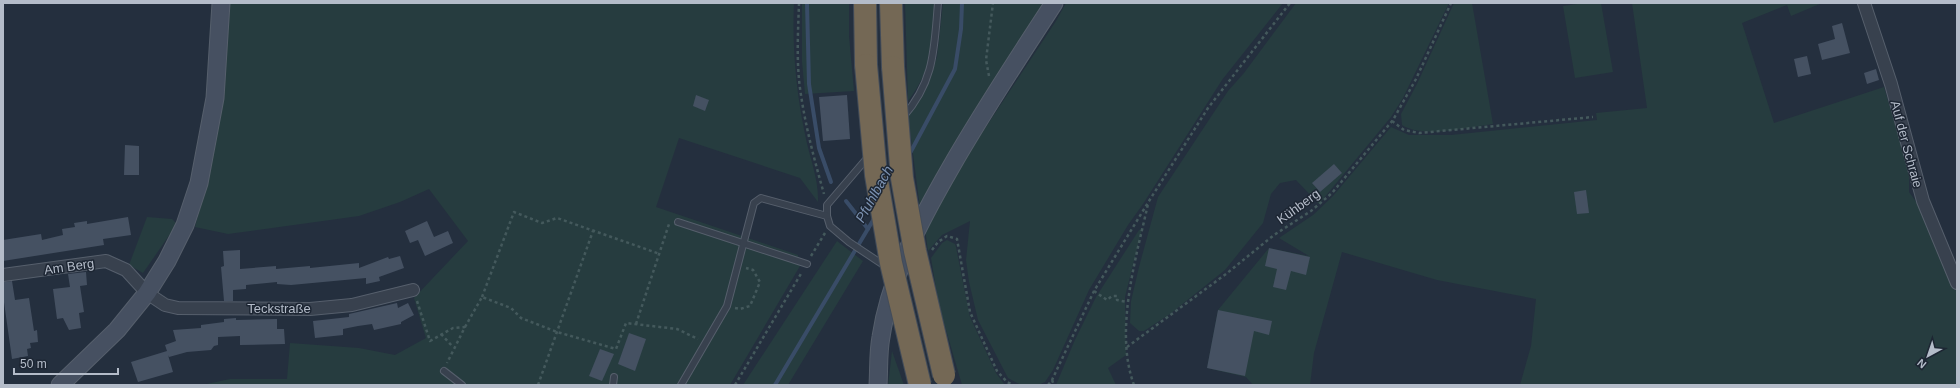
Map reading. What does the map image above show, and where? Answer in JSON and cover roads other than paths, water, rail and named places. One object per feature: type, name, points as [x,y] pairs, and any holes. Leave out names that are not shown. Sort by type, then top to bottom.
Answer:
[{"type":"highway","points":[[865,3],[866,64],[876,175],[891,263],[920,385]]},
{"type":"highway","points":[[891,3],[893,67],[902,178],[917,259],[946,380]]},
{"type":"street","points":[[60,385],[117,330],[147,293],[167,261],[185,225],[199,184],[215,98],[221,3]]},
{"type":"street","points":[[878,385],[881,337],[897,273],[930,203],[993,96],[1054,3]]},
{"type":"street","name":"Auf der Schraie","points":[[1864,3],[1891,84],[1923,201],[1957,283]]},
{"type":"street","name":"Am Berg","points":[[3,275],[106,261],[126,270],[147,293]]},
{"type":"street","name":"Teckstraße","points":[[147,293],[165,305],[178,308],[310,309],[352,305],[413,290]]},
{"type":"lane","points":[[892,130],[907,113],[924,88],[933,58],[938,3]]},
{"type":"lane","points":[[882,141],[827,205],[826,216],[830,226],[848,242],[897,273]]},
{"type":"lane","points":[[681,385],[727,306],[754,203],[762,198],[826,216]]},
{"type":"lane","points":[[678,222],[807,264]]},
{"type":"lane","points":[[444,371],[462,385]]},
{"type":"lane","points":[[613,385],[614,377]]},
{"type":"waterway","points":[[807,3],[809,84],[819,148],[831,182]]},
{"type":"waterway","name":"Pfuhlbach","points":[[909,155],[955,69],[961,29],[962,3]]},
{"type":"waterway","points":[[846,201],[868,229]]},
{"type":"waterway","name":"Pfuhlbach","points":[[775,385],[875,217]]}]
